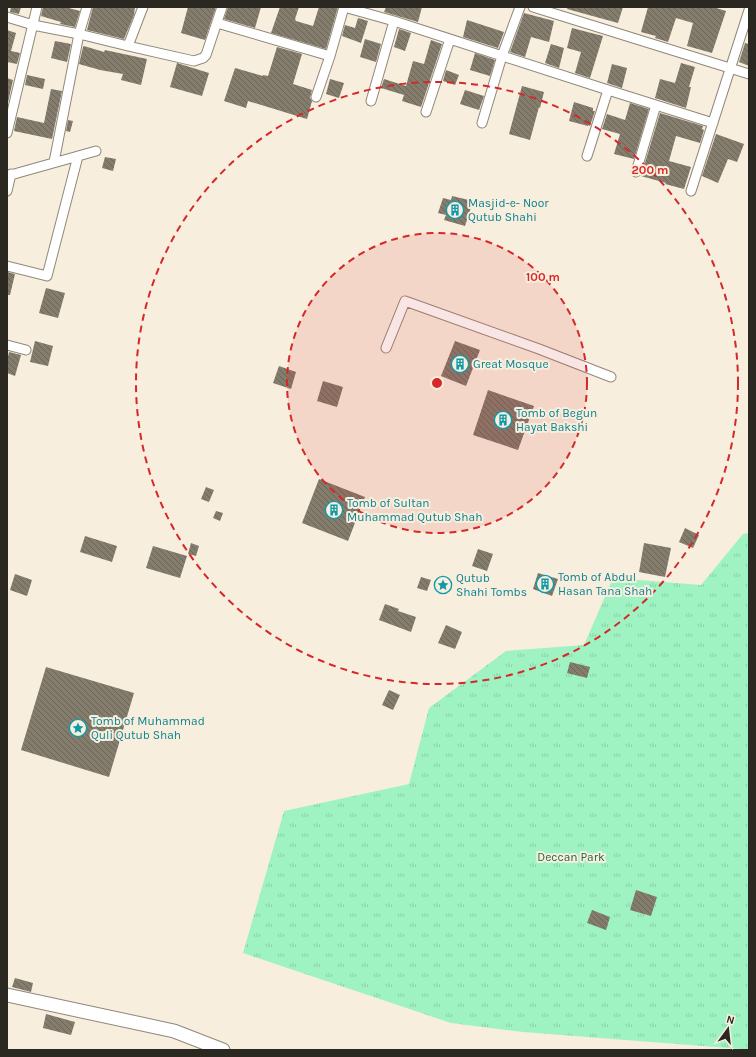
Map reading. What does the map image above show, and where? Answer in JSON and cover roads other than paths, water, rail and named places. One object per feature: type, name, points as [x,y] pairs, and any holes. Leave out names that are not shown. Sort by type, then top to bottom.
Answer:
[{"type":"street","points":[[7,134],[37,7]]},
{"type":"street","points":[[54,162],[79,34],[87,7]]},
{"type":"street","points":[[128,46],[143,7]]},
{"type":"street","points":[[7,17],[33,25],[79,34],[194,61],[199,60],[206,55],[222,7]]},
{"type":"street","points":[[316,97],[344,7],[394,21],[450,40],[713,122]]},
{"type":"street","points":[[482,123],[502,56],[520,7]]},
{"type":"street","points":[[533,7],[749,74]]},
{"type":"street","points":[[691,191],[749,9],[744,7]]},
{"type":"street","points":[[370,101],[394,21]]},
{"type":"street","points":[[217,23],[330,56]]},
{"type":"street","points":[[426,112],[450,40]]},
{"type":"street","points":[[587,156],[608,90]]},
{"type":"street","points":[[636,172],[656,105]]},
{"type":"street","points":[[7,191],[9,175],[96,151]]},
{"type":"street","points":[[7,266],[47,276],[78,156]]},
{"type":"street","points":[[386,348],[405,302],[539,349],[611,377]]},
{"type":"street","points":[[7,345],[26,350]]},
{"type":"street","points":[[7,995],[174,1031],[223,1050]]},
{"type":"place","name":"Masjid-e- Noor Qutub Shahi","points":[[455,210]]},
{"type":"place","name":"Great Mosque","points":[[460,364]]},
{"type":"place","name":"Tomb of Begun Hayat Bakshi","points":[[503,420]]},
{"type":"place","name":"Tomb of Sultan Muhammad Qutub Shah","points":[[334,510]]},
{"type":"place","name":"Tomb of Abdul Hasan Tana Shah","points":[[545,584]]},
{"type":"place","name":"Qutub Shahi Tombs","points":[[443,585]]},
{"type":"place","name":"Tomb of Muhammad Quli Qutub Shah","points":[[78,728]]},
{"type":"park label","name":"Deccan Park","points":[[571,857]]}]
